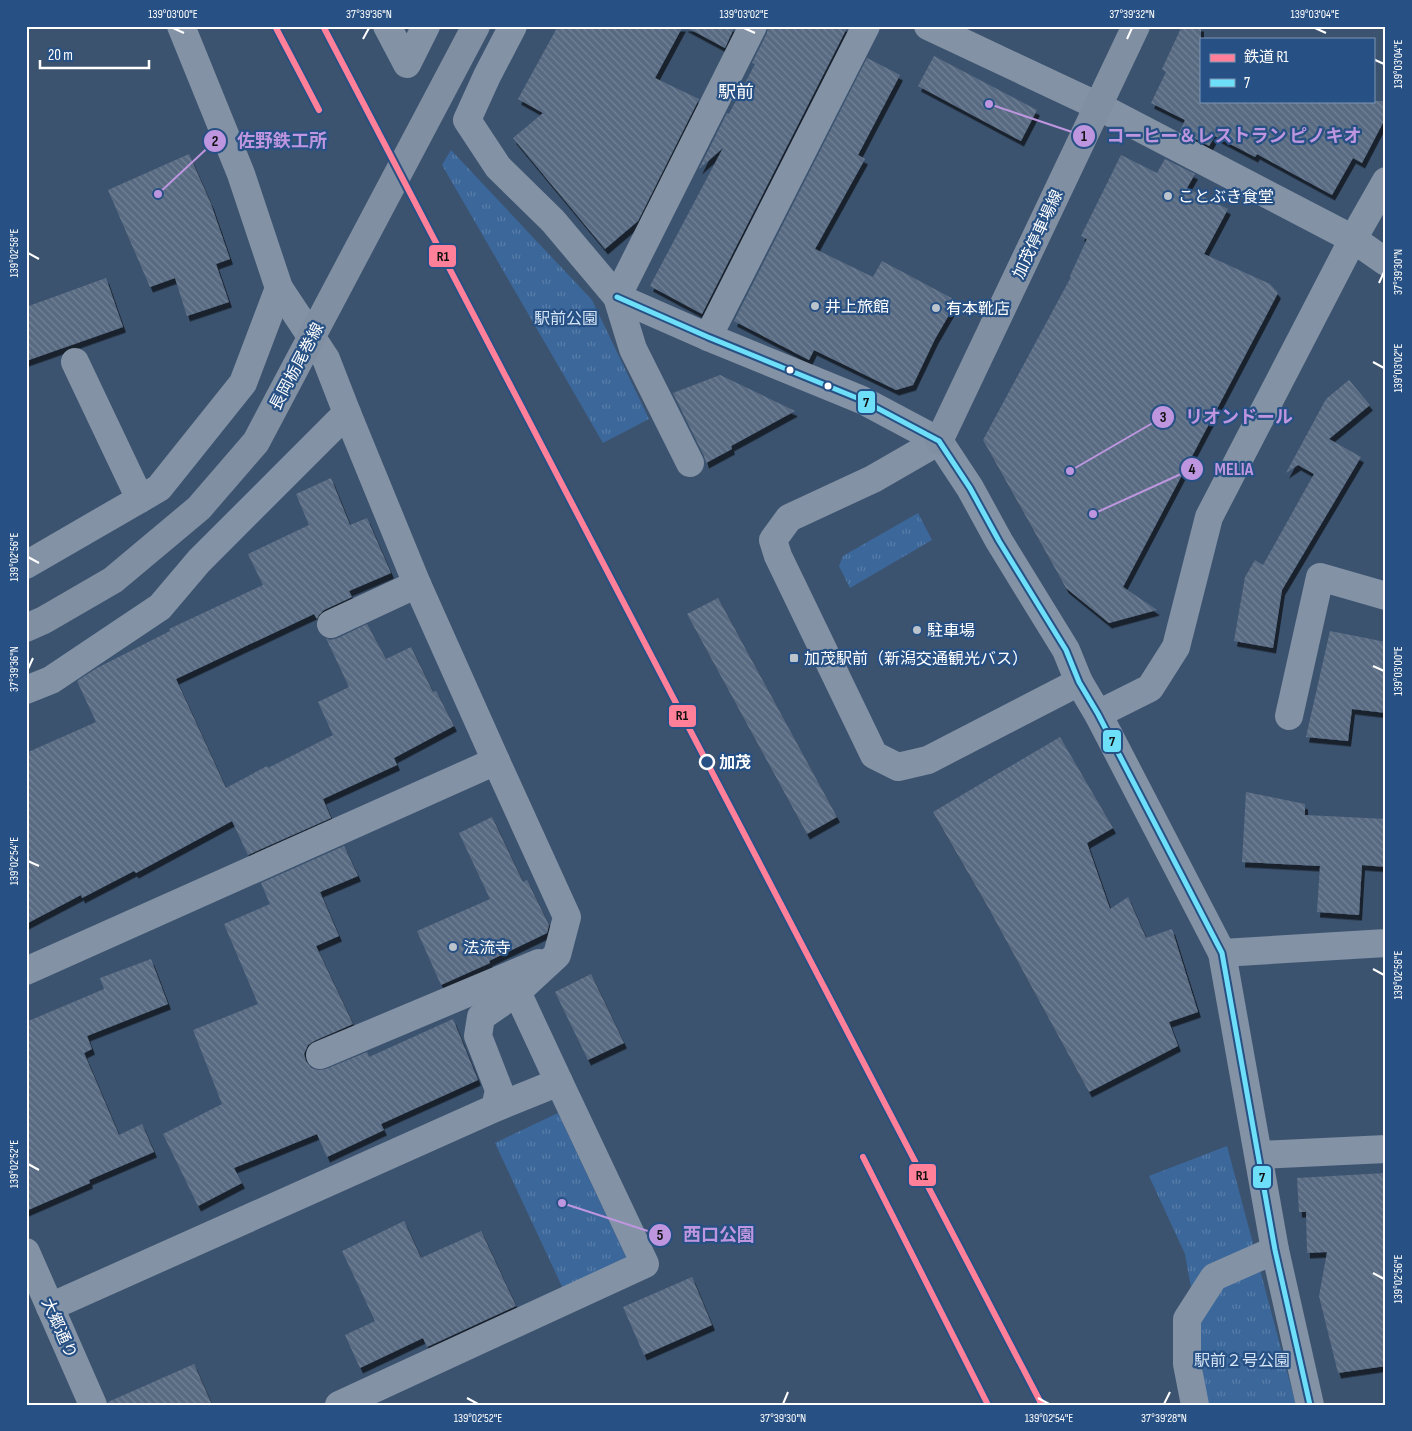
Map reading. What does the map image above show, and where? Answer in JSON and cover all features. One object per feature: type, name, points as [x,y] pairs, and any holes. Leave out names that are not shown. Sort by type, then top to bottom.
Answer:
[{"type":"main road","name":"長岡栃尾巻線","points":[[26,628],[44,620],[113,580],[199,508],[256,442],[476,26]]},
{"type":"main road","name":"加茂停車場線","points":[[939,441],[1136,26]]},
{"type":"street","points":[[181,26],[241,174],[279,288],[326,359],[417,584],[567,917],[557,955],[517,992],[481,1017],[478,1036],[499,1090],[495,1108]]},
{"type":"street","points":[[387,26],[407,64],[426,26]]},
{"type":"street","points":[[514,26],[487,76],[467,120],[498,167],[552,221],[617,297],[633,349],[690,463]]},
{"type":"street","points":[[617,297],[753,26]]},
{"type":"street","points":[[708,337],[866,26]]},
{"type":"street","points":[[928,26],[1098,106],[1353,239],[1386,262]]},
{"type":"street","points":[[1098,714],[1150,688],[1176,647],[1209,517],[1353,239],[1386,181]]},
{"type":"street","points":[[26,565],[160,488],[243,384],[279,288]]},
{"type":"street","points":[[617,297],[708,337],[862,400],[939,441],[970,488],[999,542],[1066,650],[1079,682],[1098,714],[1222,953],[1276,1250],[1310,1405]]},
{"type":"street","points":[[75,362],[140,499]]},
{"type":"street","points":[[26,690],[51,680],[160,607],[199,561],[347,413]]},
{"type":"street","points":[[939,441],[873,479],[789,518],[773,540],[778,556],[874,755],[898,767],[928,760],[1079,682]]},
{"type":"street","points":[[1289,716],[1320,578],[1386,596]]},
{"type":"street","points":[[331,624],[417,584]]},
{"type":"street","points":[[26,971],[496,761]]},
{"type":"street","points":[[1222,953],[1386,943]]},
{"type":"street","points":[[320,1055],[557,955]]},
{"type":"street","points":[[339,1405],[645,1264],[517,992]]},
{"type":"street","points":[[50,1307],[495,1108],[559,1082]]},
{"type":"street","points":[[1259,1155],[1386,1149]]},
{"type":"street","points":[[1195,1405],[1187,1364],[1188,1318],[1214,1277],[1276,1250]]},
{"type":"street","name":"大郷通り","points":[[26,1252],[93,1405]]},
{"type":"green space","name":"駅前公園","points":[[451,150],[592,300],[649,419],[603,443],[442,165]]},
{"type":"green space","points":[[918,513],[932,540],[850,588],[839,566],[843,556]]},
{"type":"green space","points":[[558,1113],[629,1263],[565,1293],[495,1143]]},
{"type":"green space","name":"駅前２号公園","points":[[1227,1146],[1296,1405],[1205,1405],[1200,1337],[1185,1254],[1149,1176]]},
{"type":"building","points":[[558,26],[683,26],[655,78],[699,99],[638,221],[605,249],[513,138],[543,113],[518,99]]},
{"type":"building","points":[[684,26],[735,26],[725,48]]},
{"type":"building","points":[[768,26],[848,26],[702,314],[650,286],[723,148],[699,169],[727,113],[729,114],[755,64],[752,63],[767,33]]},
{"type":"building","points":[[1182,26],[1201,26],[1200,102],[1386,101],[1386,117],[1362,163],[1353,158],[1332,195],[1257,154],[1255,157],[1215,136],[1209,146],[1180,131],[1185,120],[1151,103],[1166,72],[1162,69]]},
{"type":"building","points":[[934,56],[1037,110],[1021,141],[918,86]]},
{"type":"building","points":[[867,58],[900,75],[858,155],[865,159],[815,249],[873,277],[882,261],[957,301],[935,339],[913,385],[896,390],[814,350],[809,360],[734,321]]},
{"type":"building","points":[[189,154],[211,204],[230,259],[216,264],[229,302],[187,316],[175,278],[150,287],[108,190]]},
{"type":"building","points":[[1121,155],[1157,173],[1165,159],[1195,174],[1187,188],[1228,209],[1204,254],[1270,284],[1278,293],[1123,587],[1157,610],[1109,623],[1066,588],[983,440],[1071,277],[1087,239],[1081,236]]},
{"type":"building","points":[[106,278],[123,327],[26,361],[26,307]]},
{"type":"building","points":[[720,375],[795,411],[731,446],[732,449],[706,463],[673,393]]},
{"type":"building","points":[[1349,380],[1370,405],[1329,439],[1361,457],[1282,590],[1273,648],[1234,641],[1245,577],[1255,560],[1263,565],[1314,474],[1298,465],[1286,473],[1326,399]]},
{"type":"building","points":[[331,478],[350,525],[367,518],[391,573],[349,591],[352,597],[324,610],[317,619],[314,614],[176,679],[226,788],[267,766],[268,768],[333,735],[318,702],[349,687],[326,638],[330,640],[338,638],[367,624],[386,659],[411,647],[433,692],[436,691],[454,726],[394,758],[397,765],[323,799],[331,818],[248,855],[232,821],[136,873],[134,871],[82,898],[81,895],[26,924],[26,753],[96,722],[77,681],[97,668],[170,631],[169,629],[263,585],[248,554],[309,525],[296,494]]},
{"type":"building","points":[[718,598],[837,817],[807,834],[687,614]]},
{"type":"building","points":[[1330,631],[1386,642],[1386,713],[1352,709],[1348,741],[1306,737]]},
{"type":"building","points":[[1060,737],[1113,828],[1087,843],[1110,909],[1128,897],[1146,938],[1172,929],[1198,1012],[1169,1022],[1178,1046],[1089,1092],[989,909],[933,812]]},
{"type":"building","points":[[1246,792],[1305,804],[1305,815],[1386,819],[1386,867],[1362,865],[1359,915],[1317,912],[1320,866],[1242,862]]},
{"type":"building","points":[[492,817],[523,882],[527,880],[549,925],[547,933],[489,961],[490,963],[441,985],[417,931],[490,899],[459,833]]},
{"type":"building","points":[[344,846],[358,876],[320,892],[339,936],[316,946],[353,1024],[308,1045],[304,1054],[306,1061],[311,1068],[319,1070],[326,1069],[367,1052],[369,1057],[453,1019],[478,1080],[381,1124],[384,1130],[327,1157],[317,1134],[234,1168],[242,1183],[198,1206],[163,1134],[222,1104],[193,1030],[258,1004],[224,924],[270,904],[261,883]]},
{"type":"building","points":[[151,959],[168,1004],[87,1036],[92,1049],[84,1053],[119,1135],[142,1124],[154,1152],[89,1180],[90,1183],[26,1211],[26,1022],[104,989],[100,978]]},
{"type":"building","points":[[591,974],[624,1043],[588,1060],[555,992]]},
{"type":"building","points":[[1386,1173],[1386,1366],[1338,1373],[1319,1296],[1327,1252],[1307,1253],[1306,1212],[1299,1212],[1297,1178]]},
{"type":"building","points":[[404,1221],[421,1258],[481,1231],[516,1306],[427,1347],[423,1338],[360,1368],[345,1335],[375,1321],[342,1251]]},
{"type":"building","points":[[692,1277],[712,1325],[644,1355],[623,1307]]},
{"type":"building","points":[[194,1364],[212,1405],[108,1405],[108,1402]]},
{"type":"rail line","name":"R1","points":[[275,26],[319,110]]},
{"type":"rail line","name":"R1","points":[[323,26],[1042,1405]]},
{"type":"rail line","name":"R1","points":[[863,1157],[988,1405]]},
{"type":"transit line","name":"7","points":[[617,297],[708,337],[862,400],[939,441],[970,488],[999,541],[1066,650],[1079,682],[1098,714],[1222,953],[1275,1250],[1310,1405]]},
{"type":"place","name":"コーヒー＆レストラン ピノキオ","points":[[989,104]]},
{"type":"place","name":"佐野鉄工所","points":[[158,194]]},
{"type":"place","name":"ことぶき食堂","points":[[1168,196]]},
{"type":"place","name":"井上旅館","points":[[815,306]]},
{"type":"place","name":"有本靴店","points":[[936,308]]},
{"type":"place","name":"リオンドール","points":[[1070,471]]},
{"type":"place","name":"MELIA","points":[[1093,514]]},
{"type":"place","name":"駐車場","points":[[917,630]]},
{"type":"place","name":"加茂駅前（新潟交通観光バス）","points":[[794,658]]},
{"type":"place","name":"加茂","points":[[707,762]]},
{"type":"place","name":"法流寺","points":[[453,947]]},
{"type":"place","name":"西口公園","points":[[562,1203]]},
{"type":"district","name":"駅前","points":[[736,92]]}]
